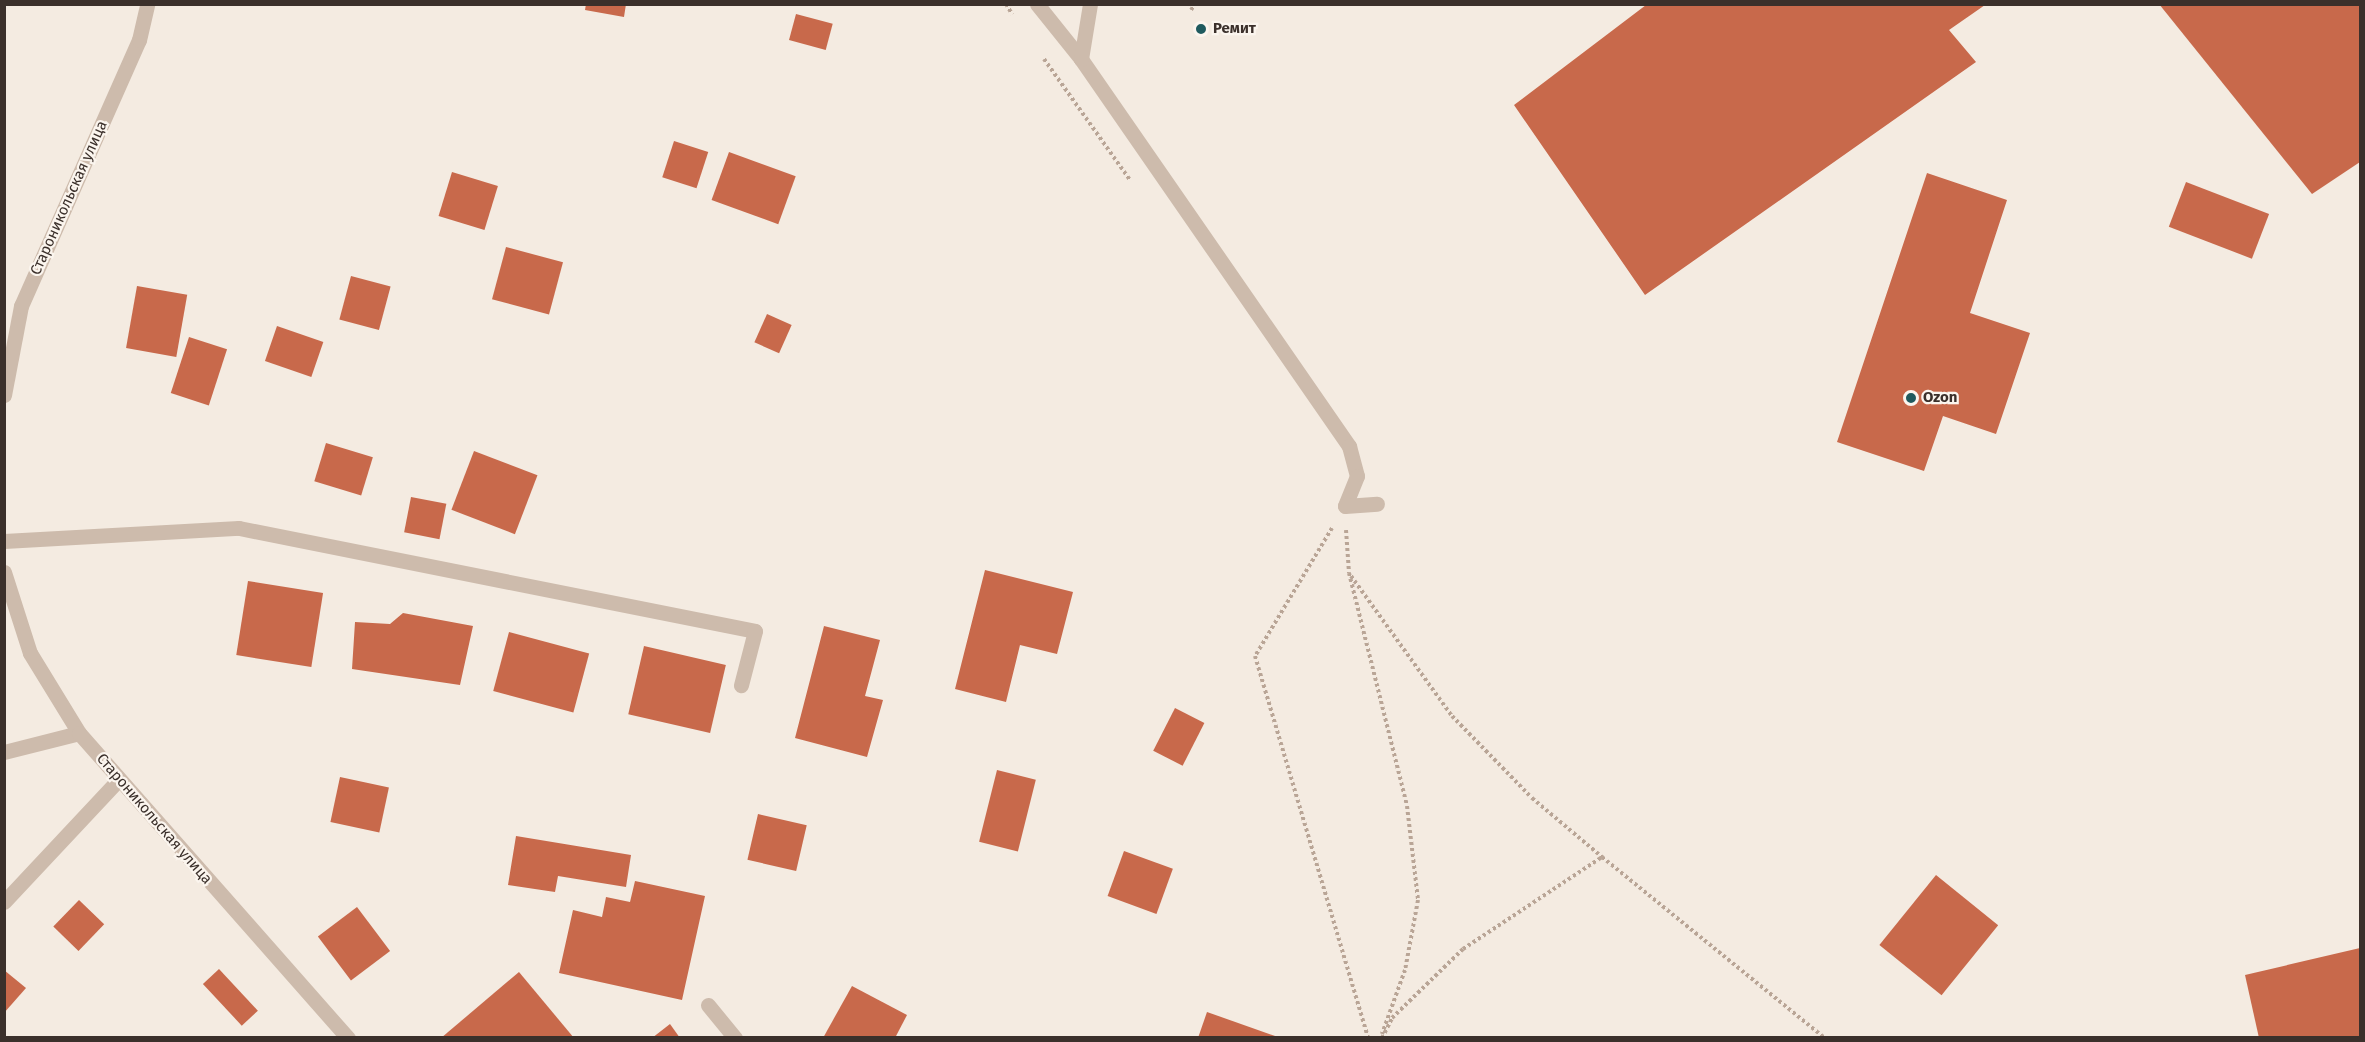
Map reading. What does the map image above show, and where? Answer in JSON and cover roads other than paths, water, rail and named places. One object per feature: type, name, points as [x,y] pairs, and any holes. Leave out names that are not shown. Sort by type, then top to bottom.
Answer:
[{"type":"street","name":"Староникольская улица","points":[[4,395],[21,306],[139,40],[147,4]]},
{"type":"street","points":[[1037,4],[1081,59],[1349,446],[1357,476],[1345,506],[1377,504]]},
{"type":"street","points":[[1081,59],[1090,4]]},
{"type":"street","points":[[4,541],[239,528],[755,631],[741,685]]},
{"type":"street","name":"Староникольская улица","points":[[4,572],[30,654],[79,733],[348,1038]]},
{"type":"street","points":[[4,752],[79,733]]},
{"type":"street","points":[[4,902],[119,779]]},
{"type":"street","points":[[708,1005],[735,1038]]},
{"type":"place","name":"Ремит","points":[[1201,29]]},
{"type":"place","name":"Ozon","points":[[1911,398]]}]
